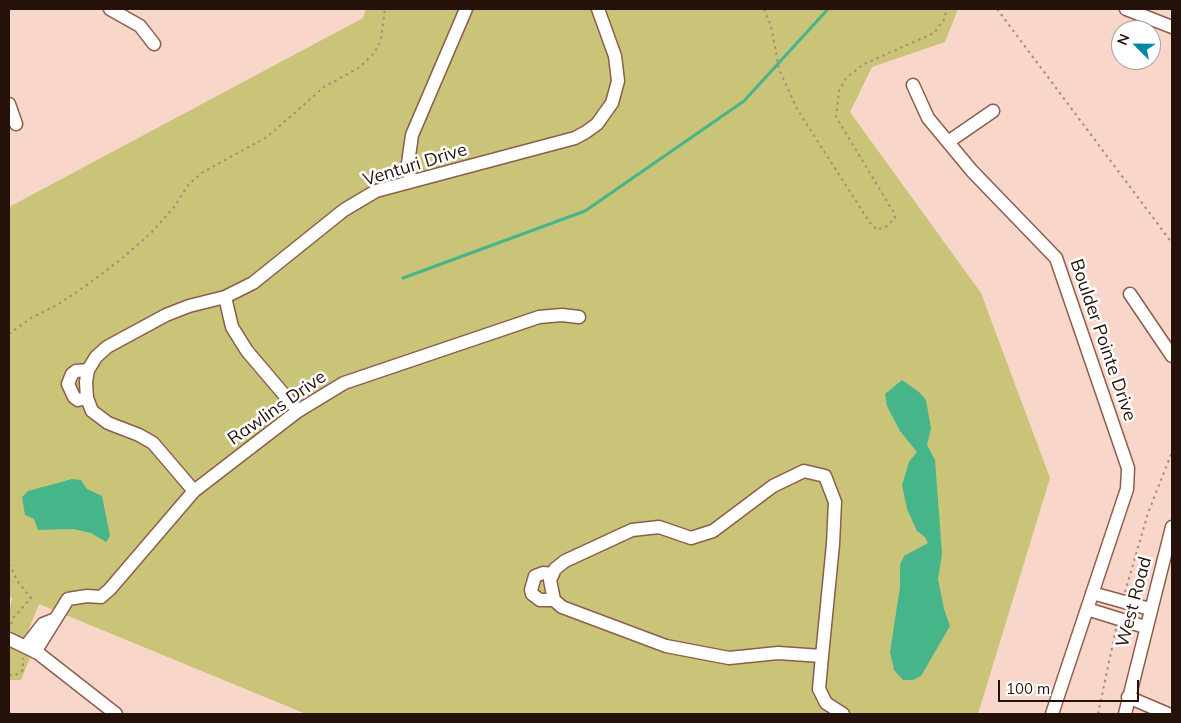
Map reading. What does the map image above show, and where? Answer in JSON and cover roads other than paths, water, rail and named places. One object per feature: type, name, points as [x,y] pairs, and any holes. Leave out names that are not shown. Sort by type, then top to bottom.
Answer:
[{"type":"street","points":[[110,9],[140,26],[154,44]]},
{"type":"street","points":[[410,181],[408,163],[412,134],[466,9]]},
{"type":"street","name":"Venturi Drive","points":[[87,398],[78,400],[74,397],[68,384],[76,371],[87,376],[96,358],[107,347],[166,315],[190,306],[225,297],[253,283],[361,199],[376,191],[410,181],[575,138],[597,124],[612,103],[618,81],[615,56],[598,9]]},
{"type":"street","points":[[1126,9],[1172,27]]},
{"type":"street","name":"Boulder Pointe Drive","points":[[913,85],[928,118],[972,171],[1056,258],[1126,459],[1129,477],[1127,489],[1052,714]]},
{"type":"street","points":[[9,104],[16,124]]},
{"type":"street","points":[[948,142],[993,111]]},
{"type":"street","points":[[1130,294],[1172,356]]},
{"type":"street","points":[[225,297],[232,327],[247,351],[298,411]]},
{"type":"street","name":"Rawlins Drive","points":[[27,651],[54,620],[68,599],[87,596],[101,597],[110,590],[194,491],[298,411],[344,382],[539,317],[562,314],[578,317]]},
{"type":"street","points":[[87,376],[87,398],[92,411],[108,423],[139,435],[153,443],[194,491]]},
{"type":"street","points":[[554,600],[550,580],[565,561],[632,530],[659,527],[691,538],[713,531],[773,486],[804,471],[824,476],[835,502],[819,688],[826,703],[843,714]]},
{"type":"street","name":"West Road","points":[[1125,714],[1145,627],[1172,527]]},
{"type":"street","points":[[553,574],[543,573],[535,576],[531,590],[532,594],[540,600],[554,600],[562,606],[666,646],[729,658],[778,653],[822,656]]},
{"type":"street","points":[[1092,593],[1150,609]]},
{"type":"street","points":[[1086,609],[1145,627]]},
{"type":"street","points":[[9,639],[116,714]]},
{"type":"street","points":[[1128,696],[1168,714]]},
{"type":"waterway","points":[[403,278],[585,211],[744,101],[828,9]]}]
